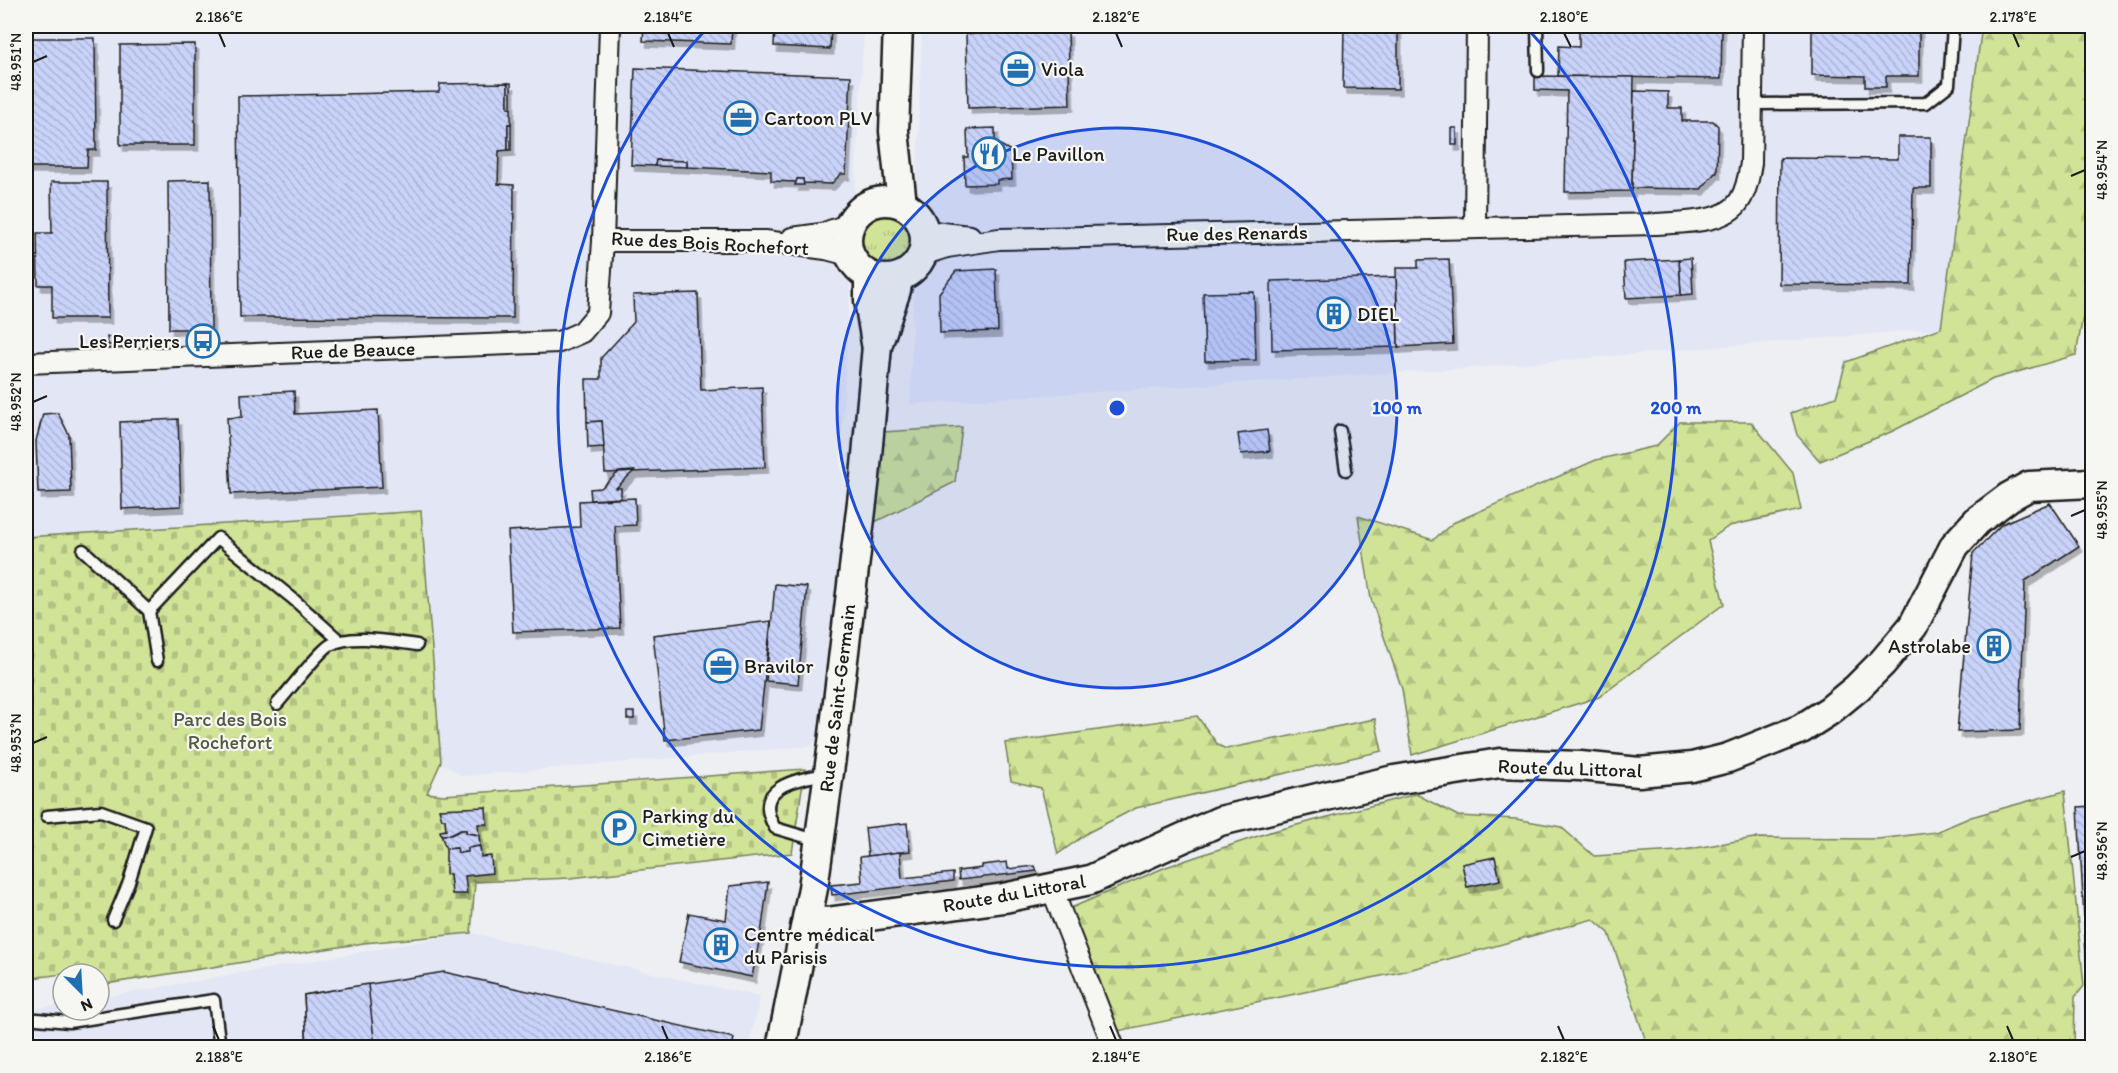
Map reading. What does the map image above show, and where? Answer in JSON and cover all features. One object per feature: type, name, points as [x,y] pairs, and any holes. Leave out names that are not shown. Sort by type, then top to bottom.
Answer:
[{"type":"street","name":"Rue des Bois Rochefort","points":[[610,26],[603,241],[765,241],[826,249],[849,255]]},
{"type":"street","points":[[898,26],[894,130],[902,204]]},
{"type":"street","points":[[1475,227],[1477,26]]},
{"type":"street","name":"Rue des Renards","points":[[923,243],[947,247],[999,239],[1703,221],[1724,214],[1740,202],[1747,182],[1751,163],[1753,26]]},
{"type":"street","points":[[873,203],[894,130]]},
{"type":"street","points":[[888,201],[902,204],[920,220],[923,243],[916,266],[898,278],[884,279],[868,276],[855,265],[849,255],[846,245],[850,224],[863,207],[873,203],[888,201]]},
{"type":"street","points":[[765,241],[821,234],[850,224]]},
{"type":"street","name":"Rue de Beauce","points":[[26,363],[559,342],[582,332],[598,313],[603,241]]},
{"type":"street","name":"Rue de Saint-Germain","points":[[868,276],[869,300],[877,346]]},
{"type":"street","name":"Rue de Saint-Germain","points":[[781,1047],[807,919],[833,743],[865,477],[877,346],[898,278]]},
{"type":"street","name":"Route du Littoral","points":[[807,919],[826,922],[1004,898],[1052,889],[1090,880],[1220,821],[1394,780],[1500,763],[1580,766],[1639,772],[1692,767],[1764,746],[1801,729],[1829,711],[1884,662],[1913,626],[1955,546],[1977,520],[2008,496],[2029,486],[2092,483]]},
{"type":"street","points":[[1052,889],[1114,1047]]},
{"type":"lane","points":[[1538,26],[1538,71]]},
{"type":"lane","points":[[1752,104],[1926,103],[1949,85],[1953,26]]},
{"type":"lane","points":[[1340,431],[1346,470]]},
{"type":"lane","points":[[149,611],[218,538],[267,577],[340,641]]},
{"type":"lane","points":[[83,550],[149,611],[157,661]]},
{"type":"lane","points":[[277,704],[328,646],[340,641],[372,640],[417,645]]},
{"type":"lane","points":[[819,841],[775,828],[768,811],[770,801],[778,788],[796,780],[828,774]]},
{"type":"lane","points":[[47,816],[100,811],[146,827],[129,882],[113,920]]},
{"type":"lane","points":[[26,1018],[69,1022],[214,1000],[220,1047]]},
{"type":"shaded area","points":[[26,26],[864,26],[840,465],[849,497],[818,736],[811,746],[462,776],[441,762],[420,511],[26,537]]},
{"type":"shaded area","points":[[922,26],[1982,26],[1941,328],[1469,368],[910,404]]},
{"type":"shaded area","points":[[471,933],[760,997],[748,1047],[26,1048],[26,1011],[51,1006],[51,1022],[111,1022],[111,996]]},
{"type":"green space","points":[[1982,26],[2092,26],[2092,275],[2076,355],[1993,379],[1893,431],[1820,461],[1797,435],[1791,413],[1836,397],[1846,362],[1941,328]]},
{"type":"green space","points":[[885,212],[896,214],[905,220],[911,229],[913,240],[911,251],[905,260],[896,266],[885,268],[874,266],[865,260],[859,251],[857,240],[859,229],[865,220],[874,214]]},
{"type":"green space","points":[[1680,422],[1751,422],[1793,473],[1801,510],[1729,526],[1708,541],[1724,604],[1599,697],[1412,755],[1402,689],[1371,599],[1358,516],[1433,540],[1453,523],[1596,460],[1656,446]]},
{"type":"green space","points":[[962,427],[955,482],[875,522],[883,432]]},
{"type":"green space","name":"Parc des Bois Rochefort","points":[[421,511],[441,762],[427,793],[444,795],[805,769],[792,853],[570,878],[475,882],[471,933],[364,943],[111,983],[111,962],[51,962],[51,976],[26,979],[26,537]]},
{"type":"green space","points":[[1197,716],[1218,745],[1226,749],[1375,719],[1382,751],[1136,808],[1089,832],[1058,854],[1041,788],[1011,781],[1005,743]]},
{"type":"green space","points":[[2065,791],[2084,986],[2075,997],[2074,1047],[1648,1047],[1609,933],[1593,919],[1405,971],[1113,1032],[1071,908],[1166,867],[1270,832],[1416,794],[1458,816],[1516,819],[1561,827],[1594,856],[1678,851],[1754,838],[1878,839],[1936,832],[1971,817]]},
{"type":"building","points":[[644,26],[732,26],[731,44],[643,41]]},
{"type":"building","points":[[775,26],[831,26],[830,49],[774,46]]},
{"type":"building","points":[[1344,26],[1398,26],[1398,89],[1343,88]]},
{"type":"building","points":[[1579,26],[1722,26],[1721,79],[1558,76],[1559,46],[1579,47]]},
{"type":"building","points":[[1812,26],[1919,26],[1919,76],[1886,76],[1886,87],[1865,87],[1865,76],[1812,75]]},
{"type":"building","name":"Viola","points":[[1068,31],[1070,105],[968,108],[966,34]]},
{"type":"building","points":[[26,38],[95,38],[96,150],[88,150],[87,167],[26,167]]},
{"type":"building","points":[[195,44],[195,145],[120,145],[120,45]]},
{"type":"building","name":"Cartoon PLV","points":[[635,68],[851,76],[846,174],[841,174],[831,184],[803,183],[803,179],[797,179],[797,182],[771,181],[771,171],[687,167],[687,161],[656,160],[655,166],[631,165]]},
{"type":"building","points":[[1535,76],[1634,77],[1632,191],[1565,192],[1567,91],[1535,90]]},
{"type":"building","points":[[508,83],[511,124],[508,124],[508,150],[499,151],[498,184],[514,185],[513,318],[240,317],[238,96],[439,92],[440,84]]},
{"type":"building","points":[[508,83],[511,83],[511,108],[508,107]]},
{"type":"building","points":[[1634,91],[1668,92],[1668,108],[1682,108],[1682,121],[1713,121],[1718,126],[1717,173],[1701,189],[1632,188]]},
{"type":"building","points":[[508,124],[511,124],[511,150],[508,150]]},
{"type":"building","name":"Le Pavillon","points":[[995,128],[995,142],[1011,151],[1012,179],[997,180],[997,184],[965,185],[964,157],[968,157],[967,129]]},
{"type":"building","points":[[1452,128],[1457,128],[1457,145],[1452,145]]},
{"type":"building","points":[[1898,137],[1931,137],[1931,188],[1913,188],[1911,285],[1779,284],[1780,158],[1898,159]]},
{"type":"building","points":[[656,160],[687,161],[687,167],[655,166]]},
{"type":"building","points":[[797,179],[803,179],[804,185],[795,185]]},
{"type":"building","points":[[210,180],[211,329],[169,329],[168,181]]},
{"type":"building","points":[[51,182],[107,182],[108,318],[52,318],[52,285],[38,285],[37,233],[52,233]]},
{"type":"building","points":[[1691,258],[1693,294],[1681,295],[1679,259]]},
{"type":"building","points":[[1449,259],[1453,344],[1398,347],[1396,268],[1418,268],[1418,260]]},
{"type":"building","points":[[1679,259],[1681,295],[1626,298],[1624,262]]},
{"type":"building","points":[[996,269],[998,331],[940,333],[939,293],[956,271]]},
{"type":"building","name":"DIEL","points":[[1396,277],[1398,347],[1272,350],[1271,281]]},
{"type":"building","points":[[1254,292],[1256,360],[1205,361],[1203,293]]},
{"type":"building","points":[[698,293],[701,390],[762,387],[765,467],[605,473],[602,421],[587,422],[586,379],[601,379],[601,358],[634,322],[633,295]]},
{"type":"building","points":[[107,337],[123,337],[123,345],[108,345]]},
{"type":"building","points":[[294,391],[295,414],[378,410],[382,487],[231,494],[227,418],[242,417],[241,394]]},
{"type":"building","points":[[58,413],[69,435],[71,492],[38,493],[36,441],[43,414]]},
{"type":"building","points":[[178,419],[181,506],[122,509],[120,422]]},
{"type":"building","points":[[602,421],[604,447],[588,448],[587,422]]},
{"type":"building","points":[[1267,430],[1270,451],[1241,454],[1238,434]]},
{"type":"building","points":[[634,471],[616,488],[621,488],[621,498],[591,500],[590,489],[601,488],[619,472]]},
{"type":"building","points":[[635,498],[636,525],[615,526],[620,628],[513,632],[508,531],[580,527],[579,501]]},
{"type":"building","name":"Astrolabe","points":[[2050,503],[2079,546],[2025,581],[2020,730],[1957,732],[1973,553],[2002,524]]},
{"type":"building","points":[[775,584],[807,587],[798,684],[766,681]]},
{"type":"building","points":[[771,621],[759,730],[665,740],[653,635]]},
{"type":"building","points":[[627,712],[634,712],[634,719],[627,719]]},
{"type":"building","points":[[2092,806],[2092,1048],[2091,1048],[2078,807]]},
{"type":"building","points":[[486,807],[487,824],[478,824],[479,835],[461,830],[451,835],[441,835],[440,831],[446,830],[445,819],[442,819],[439,809]]},
{"type":"building","points":[[907,823],[910,851],[868,856],[865,828]]},
{"type":"building","points":[[461,830],[479,835],[480,846],[468,848],[468,852],[458,853],[457,848],[446,849],[441,835],[451,835]]},
{"type":"building","points":[[480,846],[481,857],[491,856],[492,873],[465,876],[467,894],[452,894],[450,874],[446,874],[446,849],[457,848],[458,853],[468,852],[468,848]]},
{"type":"building","points":[[900,852],[902,878],[953,873],[953,881],[832,895],[831,885],[862,882],[860,857]]},
{"type":"building","points":[[1495,857],[1500,880],[1467,887],[1462,864]]},
{"type":"building","points":[[1007,862],[1008,869],[1035,866],[1037,871],[959,880],[958,871]]},
{"type":"building","name":"Centre médical du Parisis","points":[[768,882],[752,977],[679,962],[689,913],[726,920],[730,886]]},
{"type":"building","points":[[444,972],[734,1038],[732,1048],[307,1048],[304,995]]},
{"type":"building","points":[[368,984],[375,1048],[307,1048],[304,995]]},
{"type":"place","name":"Viola","points":[[1018,69]]},
{"type":"place","name":"Cartoon PLV","points":[[741,118]]},
{"type":"place","name":"Le Pavillon","points":[[989,154]]},
{"type":"place","name":"DIEL","points":[[1334,314]]},
{"type":"place","name":"Les Perriers","points":[[203,341]]},
{"type":"place","name":"Astrolabe","points":[[1994,646]]},
{"type":"place","name":"Bravilor","points":[[721,666]]},
{"type":"place","name":"Parking du Cimetière","points":[[619,828]]},
{"type":"place","name":"Centre médical du Parisis","points":[[721,945]]}]
